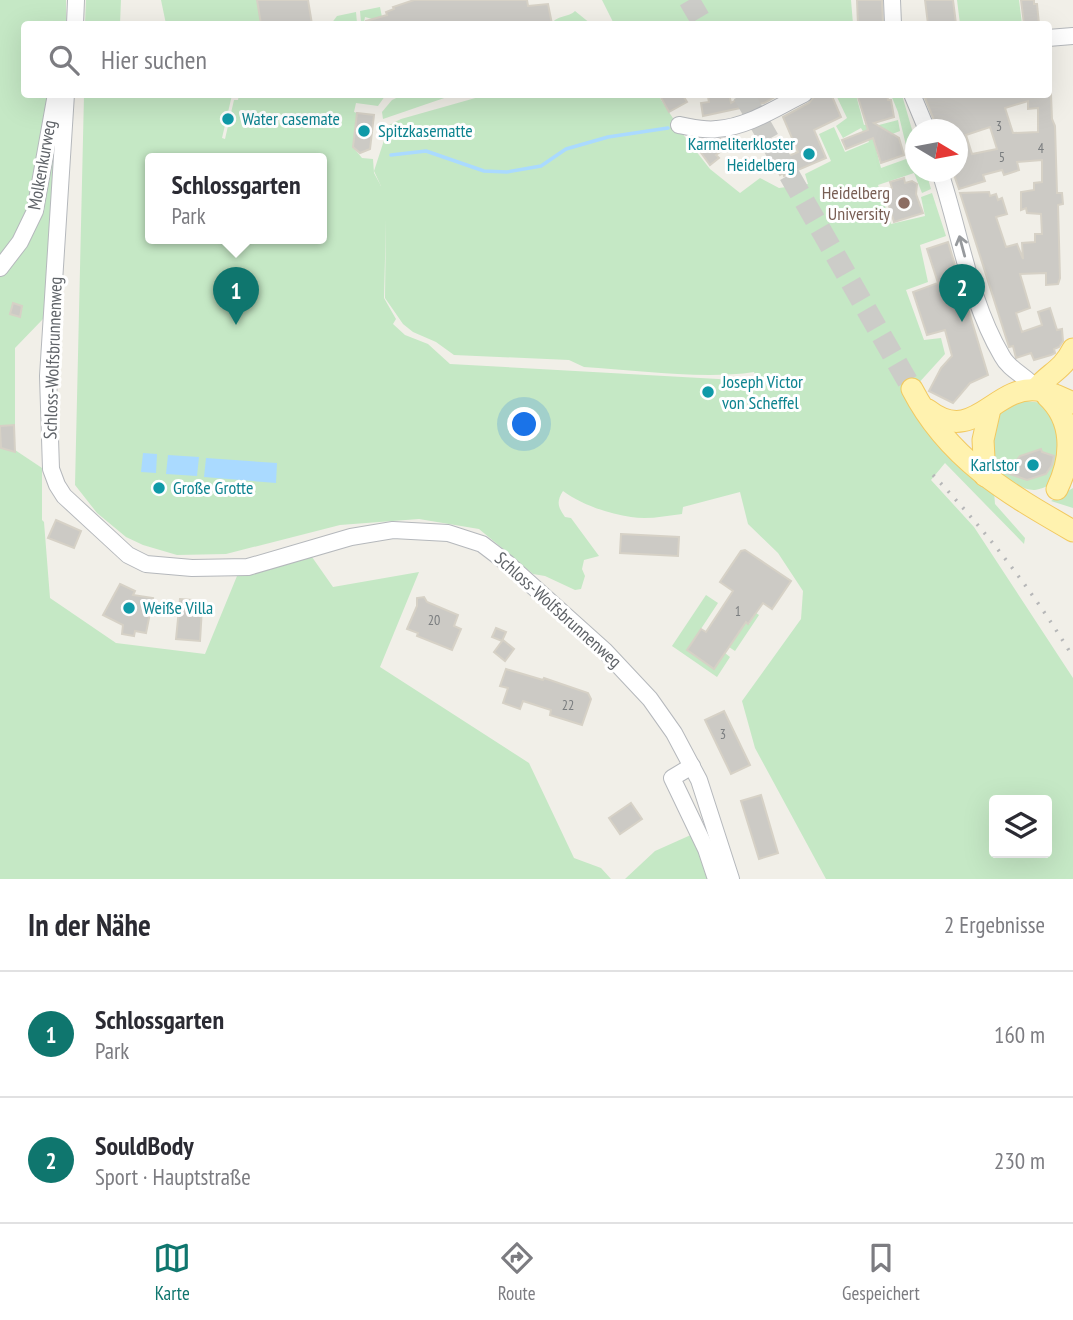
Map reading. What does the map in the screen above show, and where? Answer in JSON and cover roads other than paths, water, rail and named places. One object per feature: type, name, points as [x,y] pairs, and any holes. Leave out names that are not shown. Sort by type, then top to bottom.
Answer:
[{"type":"main road","points":[[1036,389],[1043,380],[1062,368],[1073,349]]},
{"type":"main road","points":[[1073,403],[1036,389],[1009,396],[962,421],[948,421],[928,409],[912,389],[926,417],[985,476],[1016,498],[1073,531]]},
{"type":"main road","points":[[1016,498],[1043,496],[1065,483],[1071,456],[1072,431],[1066,416],[1055,401],[1036,389]]},
{"type":"main road","points":[[985,476],[983,440],[990,408]]},
{"type":"street","points":[[75,21],[76,0]]},
{"type":"street","points":[[892,0],[893,21]]},
{"type":"street","points":[[1052,38],[1073,36]]},
{"type":"street","name":"Molkenkurweg","points":[[0,268],[24,236],[35,211],[55,98]]},
{"type":"street","name":"Schloss-Wolfsbrunnenweg","points":[[66,98],[48,376],[51,469],[64,496],[128,555],[141,563],[155,565],[248,568],[351,537],[393,530],[425,530],[467,538],[496,555],[619,665],[658,709],[692,766],[708,804],[731,879]]},
{"type":"street","points":[[679,125],[706,129],[724,128],[750,121],[796,98]]},
{"type":"street","points":[[914,98],[922,119]]},
{"type":"street","points":[[943,182],[986,324],[1005,361],[1016,372],[1029,379],[1036,389]]},
{"type":"street","points":[[692,766],[672,778],[706,849],[716,879]]},
{"type":"water","points":[[143,453],[157,454],[156,473],[141,472]]},
{"type":"water","points":[[168,455],[199,457],[197,476],[166,474]]},
{"type":"water","points":[[206,458],[277,463],[276,483],[204,477]]},
{"type":"waterway","points":[[391,155],[426,151],[484,171],[507,172],[541,166],[566,149],[608,137],[668,128]]},
{"type":"tunnel","points":[[689,0],[701,21]]},
{"type":"tunnel","points":[[745,98],[912,389]]},
{"type":"railway","points":[[933,475],[1008,562],[1073,657]]},
{"type":"place","name":"Water casemate","points":[[228,119]]},
{"type":"place","name":"Spitzkasematte","points":[[364,131]]},
{"type":"place","name":"Karmeliterkloster Heidelberg","points":[[809,154]]},
{"type":"place","name":"Heidelberg University","points":[[904,203]]},
{"type":"place","name":"SouldBody","points":[[962,322]]},
{"type":"place","name":"Schlossgarten","points":[[236,325]]},
{"type":"place","name":"Joseph Victor von Scheffel","points":[[708,392]]},
{"type":"place","name":"Karlstor","points":[[1033,465]]},
{"type":"place","name":"Große Grotte","points":[[159,488]]},
{"type":"place","name":"Weiße Villa","points":[[129,608]]}]
